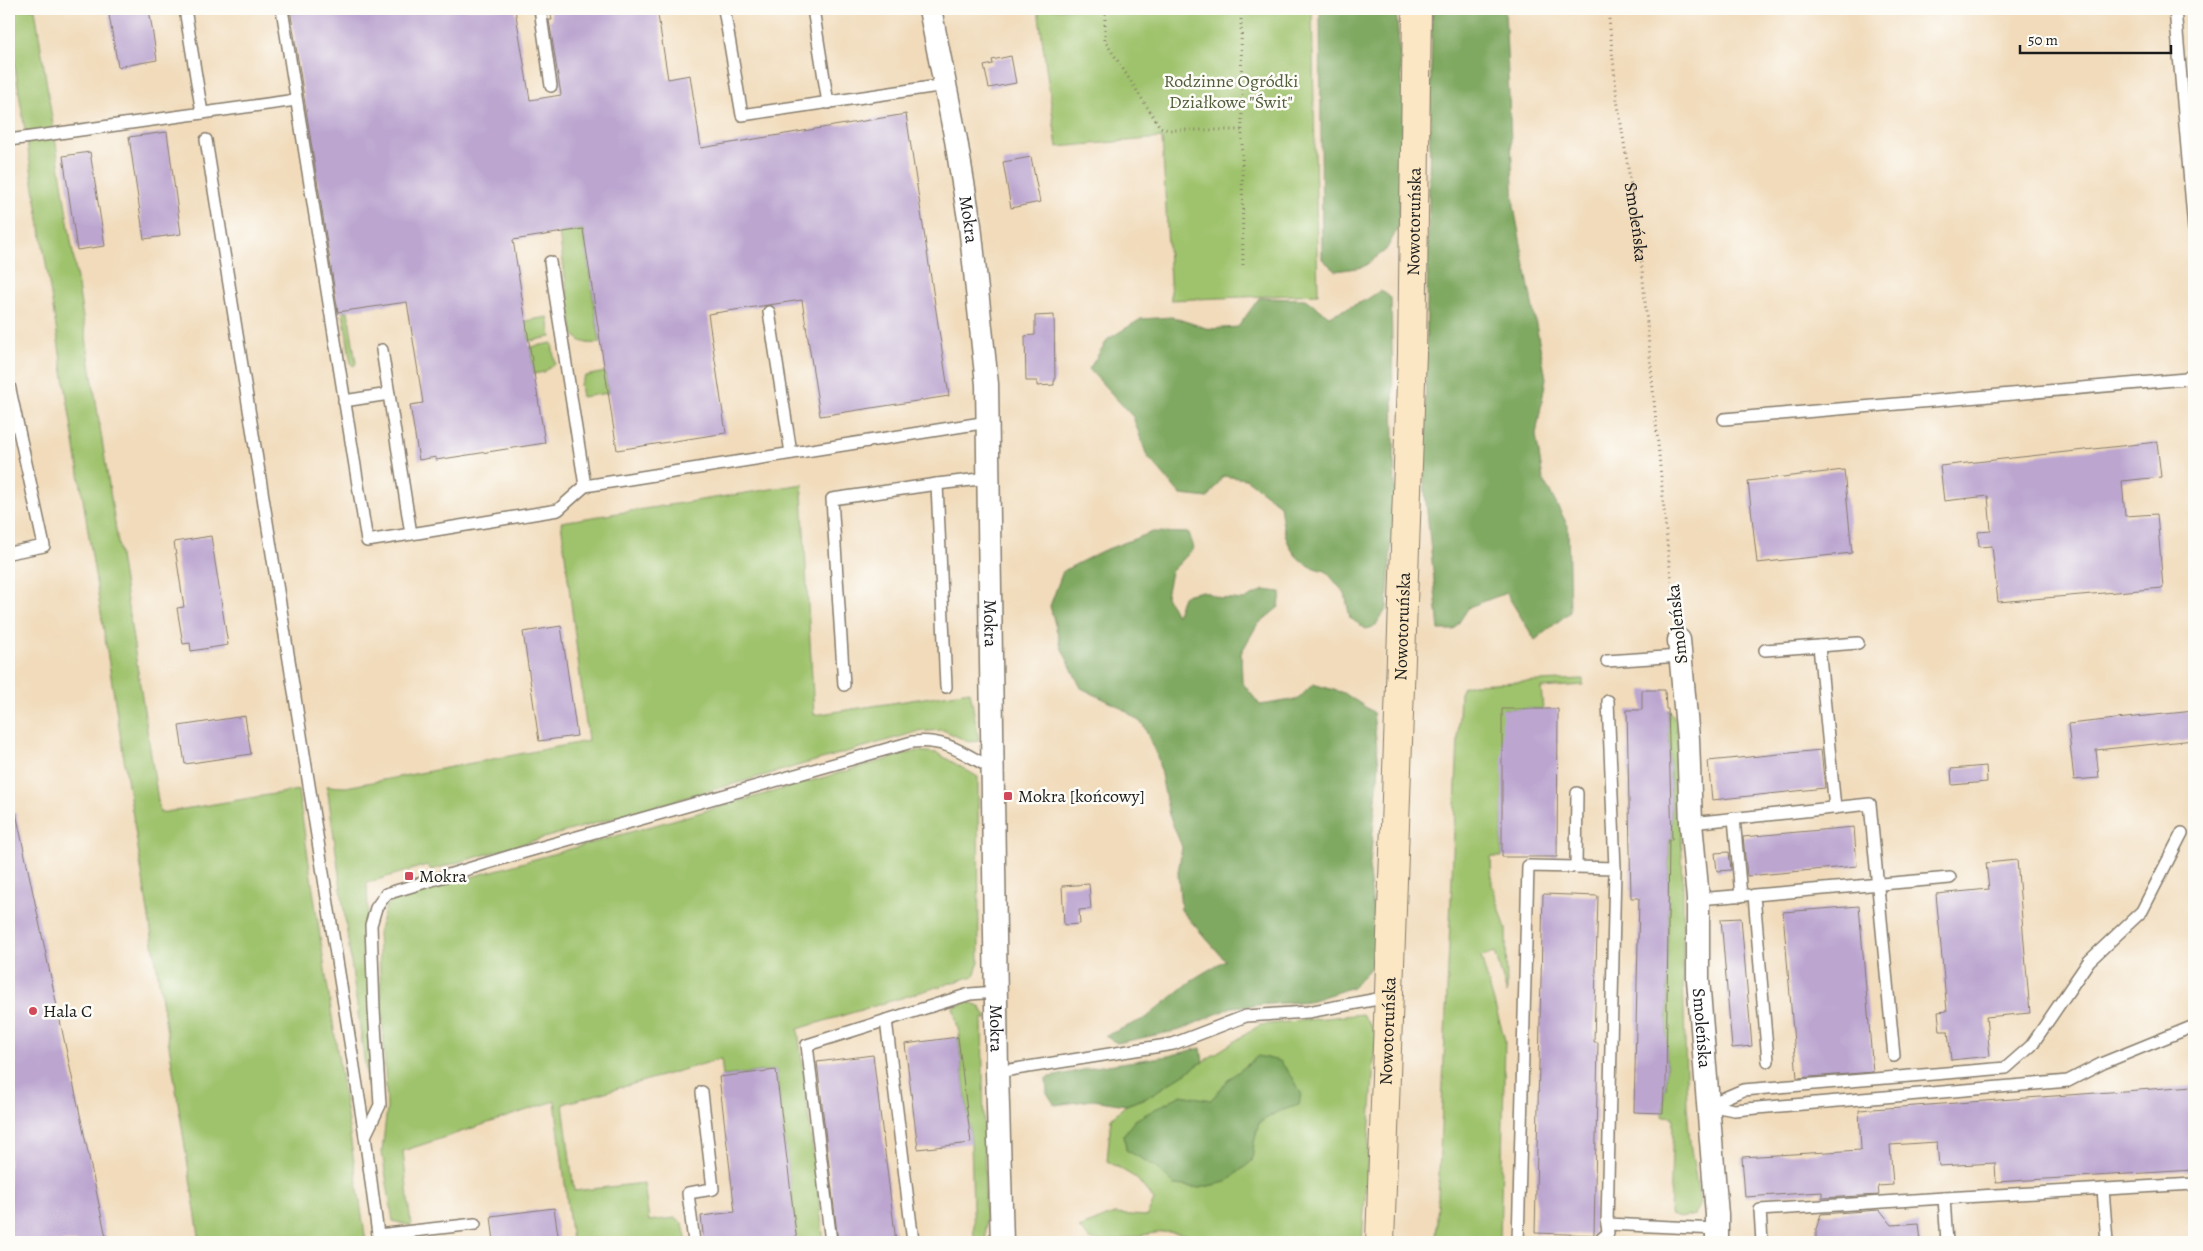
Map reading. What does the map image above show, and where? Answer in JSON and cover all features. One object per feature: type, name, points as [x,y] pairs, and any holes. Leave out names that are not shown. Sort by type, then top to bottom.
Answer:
[{"type":"main road","name":"Nowotoruńska","points":[[1380,1242],[1412,353],[1417,9]]},
{"type":"street","name":"Mokra","points":[[930,9],[956,140],[976,264],[987,384],[997,1072],[1002,1242]]},
{"type":"street","name":"Smoleńska","points":[[1679,648],[1688,739],[1691,823],[1698,899],[1698,980],[1717,1236]]},
{"type":"lane","points":[[185,9],[202,113]]},
{"type":"lane","points":[[282,9],[366,541],[558,510],[585,486],[988,422]]},
{"type":"lane","points":[[540,9],[551,86]]},
{"type":"lane","points":[[724,9],[742,115],[945,85]]},
{"type":"lane","points":[[812,9],[828,103]]},
{"type":"lane","points":[[2174,9],[2194,229]]},
{"type":"lane","points":[[9,140],[296,100]]},
{"type":"lane","points":[[206,140],[365,1136],[379,1239],[475,1224]]},
{"type":"lane","points":[[550,262],[585,486]]},
{"type":"lane","points":[[769,312],[791,453]]},
{"type":"lane","points":[[382,350],[411,534]]},
{"type":"lane","points":[[1724,419],[2186,379],[2194,373]]},
{"type":"lane","points":[[9,385],[44,546],[9,553]]},
{"type":"lane","points":[[344,401],[389,394]]},
{"type":"lane","points":[[844,685],[832,499],[988,478]]},
{"type":"lane","points":[[937,484],[946,687]]},
{"type":"lane","points":[[1765,650],[1858,643]]},
{"type":"lane","points":[[1819,646],[1834,808]]},
{"type":"lane","points":[[1607,661],[1679,648]]},
{"type":"lane","points":[[1598,1242],[1608,1234],[1614,868],[1608,701]]},
{"type":"lane","points":[[365,1136],[380,1105],[371,925],[376,908],[386,894],[514,855],[912,742],[944,743],[993,769]]},
{"type":"lane","points":[[1576,867],[1577,793]]},
{"type":"lane","points":[[1691,823],[1870,804],[1894,1056]]},
{"type":"lane","points":[[1734,818],[1742,896]]},
{"type":"lane","points":[[1708,1105],[1743,1090],[2006,1068],[2031,1046],[2090,961],[2142,911],[2182,833]]},
{"type":"lane","points":[[1518,1242],[1528,866],[1614,868]]},
{"type":"lane","points":[[1698,899],[1950,878]]},
{"type":"lane","points":[[1754,895],[1768,1061]]},
{"type":"lane","points":[[831,1242],[807,1045],[970,994],[996,992]]},
{"type":"lane","points":[[997,1072],[1173,1044],[1246,1016],[1308,1012],[1388,999]]},
{"type":"lane","points":[[886,1020],[913,1242]]},
{"type":"lane","points":[[1708,1105],[1734,1110],[2068,1081],[2103,1063],[2194,1026]]},
{"type":"lane","points":[[694,1242],[688,1193],[713,1189],[702,1092]]},
{"type":"lane","points":[[1762,1242],[1760,1210],[2194,1184]]},
{"type":"lane","points":[[2103,1189],[2107,1242]]},
{"type":"lane","points":[[1944,1198],[1947,1242]]},
{"type":"lane","points":[[1608,1224],[1717,1236]]},
{"type":"path","points":[[1105,9],[1105,41],[1160,126],[1168,130],[1242,130]]},
{"type":"path","points":[[1240,9],[1243,270]]},
{"type":"path","name":"Smoleńska","points":[[1608,9],[1617,99],[1639,236],[1668,553],[1679,648]]},
{"type":"green space","points":[[9,9],[35,9],[160,813],[298,790],[366,1242],[200,1242],[9,29]]},
{"type":"green space","name":"Rodzinne Ogródki Działkowe \"Świt\"","points":[[1038,9],[1312,9],[1318,294],[1171,300],[1162,138],[1057,147]]},
{"type":"green space","points":[[1320,9],[1396,9],[1404,104],[1398,228],[1386,250],[1363,267],[1336,271],[1322,259]]},
{"type":"green space","points":[[1432,9],[1505,9],[1514,207],[1546,378],[1536,435],[1543,479],[1568,526],[1570,612],[1535,640],[1506,593],[1469,607],[1454,630],[1439,630],[1424,482]]},
{"type":"green space","points":[[583,229],[600,343],[585,342],[578,339],[573,333],[559,233]]},
{"type":"green space","points":[[1381,290],[1391,298],[1395,490],[1387,608],[1375,626],[1366,629],[1350,618],[1345,594],[1326,571],[1304,563],[1296,556],[1287,538],[1280,505],[1246,479],[1223,476],[1208,498],[1181,495],[1147,456],[1133,417],[1089,369],[1108,339],[1141,319],[1172,317],[1209,329],[1238,327],[1259,298],[1305,299],[1329,316],[1366,300]]},
{"type":"green space","points":[[348,311],[356,363],[354,366],[351,364],[343,312]]},
{"type":"green space","points":[[548,317],[551,337],[529,341],[525,321]]},
{"type":"green space","points":[[552,343],[555,364],[544,372],[534,374],[530,347]]},
{"type":"green space","points":[[605,372],[608,393],[582,397],[580,384],[585,376]]},
{"type":"green space","points":[[803,484],[814,715],[970,691],[979,741],[969,742],[943,730],[917,732],[431,870],[427,865],[367,883],[373,1074],[368,1087],[327,786],[346,787],[588,741],[561,522]]},
{"type":"green space","points":[[1153,532],[1189,533],[1194,548],[1171,572],[1166,596],[1176,615],[1184,595],[1203,591],[1220,598],[1244,600],[1264,590],[1281,592],[1279,607],[1257,625],[1241,653],[1242,682],[1260,705],[1298,699],[1313,684],[1344,693],[1373,712],[1379,766],[1369,874],[1375,927],[1375,963],[1353,987],[1310,1001],[1232,1007],[1180,1030],[1117,1043],[1105,1036],[1146,1018],[1195,978],[1225,960],[1181,910],[1178,873],[1182,847],[1169,815],[1158,759],[1143,724],[1120,707],[1081,688],[1061,647],[1050,606],[1063,571],[1102,551]]},
{"type":"green space","points":[[1583,679],[1583,685],[1541,688],[1543,709],[1503,709],[1502,857],[1491,857],[1492,884],[1506,929],[1507,994],[1495,952],[1481,957],[1505,1040],[1500,1242],[1436,1242],[1460,693],[1463,687],[1472,684]]},
{"type":"green space","points":[[1668,709],[1677,721],[1683,882],[1683,975],[1687,1106],[1690,1143],[1700,1203],[1695,1215],[1680,1218],[1670,1215],[1673,1117],[1663,1116],[1664,1089],[1666,1089],[1669,840],[1672,839]]},
{"type":"green space","points":[[917,751],[937,753],[978,777],[979,962],[974,976],[798,1029],[824,1242],[797,1242],[776,1070],[723,1076],[721,1059],[563,1104],[574,1191],[644,1183],[649,1221],[675,1218],[683,1224],[687,1242],[572,1242],[555,1101],[403,1151],[411,1226],[393,1221],[382,1152],[387,1108],[378,933],[386,906],[397,898]]},
{"type":"green space","points":[[969,1002],[981,1008],[987,1019],[982,1019],[986,1242],[974,1242],[971,1143],[958,1037],[960,1037],[953,1007]]},
{"type":"green space","points":[[1362,1014],[1376,1033],[1362,1242],[1200,1242],[1187,1235],[1172,1232],[1101,1242],[1090,1239],[1079,1228],[1114,1214],[1147,1216],[1154,1200],[1136,1178],[1107,1161],[1111,1118],[1126,1105],[1146,1098],[1260,1025]]},
{"type":"green space","points":[[1201,1048],[1203,1062],[1146,1098],[1126,1105],[1093,1100],[1055,1105],[1047,1093],[1046,1078],[1101,1066],[1168,1056]]},
{"type":"green space","points":[[1258,1056],[1280,1061],[1293,1078],[1301,1093],[1299,1105],[1277,1112],[1259,1123],[1252,1161],[1226,1182],[1200,1188],[1174,1185],[1155,1166],[1126,1150],[1124,1134],[1135,1120],[1181,1095],[1211,1100],[1228,1080]]},
{"type":"building","points":[[108,9],[149,9],[157,60],[118,67]]},
{"type":"building","points":[[290,9],[515,9],[530,100],[561,95],[549,20],[552,20],[550,9],[657,9],[668,79],[690,75],[701,148],[906,114],[949,396],[820,416],[802,300],[708,314],[726,433],[617,450],[583,229],[513,240],[545,443],[436,460],[436,457],[419,460],[410,405],[423,403],[407,302],[338,312]]},
{"type":"building","points":[[1011,56],[1016,83],[989,88],[984,66],[993,64],[992,60]]},
{"type":"building","points":[[167,132],[181,234],[144,239],[129,137]]},
{"type":"building","points":[[90,152],[105,246],[77,250],[63,156]]},
{"type":"building","points":[[1031,157],[1040,202],[1011,208],[1003,162]]},
{"type":"building","points":[[1054,315],[1055,381],[1054,385],[1037,386],[1037,381],[1026,381],[1025,336],[1035,335],[1035,316]]},
{"type":"building","points":[[2157,442],[2161,477],[2122,481],[2125,516],[2157,514],[2163,588],[1998,602],[1992,546],[1979,547],[1978,532],[1991,531],[1988,496],[1944,501],[1940,466]]},
{"type":"building","points":[[1844,470],[1852,553],[1757,563],[1748,481]]},
{"type":"building","points":[[211,536],[228,645],[191,651],[190,643],[183,644],[177,608],[184,607],[174,542]]},
{"type":"building","points":[[561,626],[577,736],[539,741],[523,632]]},
{"type":"building","points":[[1642,690],[1665,690],[1666,709],[1668,709],[1672,839],[1669,840],[1666,1089],[1664,1089],[1663,1113],[1634,1112],[1639,898],[1631,898],[1627,710],[1642,710]]},
{"type":"building","points":[[1502,709],[1558,709],[1557,857],[1502,857]]},
{"type":"building","points":[[2194,711],[2194,740],[2096,750],[2099,778],[2074,780],[2068,724]]},
{"type":"building","points":[[245,716],[251,754],[185,764],[179,726]]},
{"type":"building","points":[[1821,750],[1825,788],[1712,800],[1708,761]]},
{"type":"building","points":[[1986,766],[1987,782],[1952,785],[1951,769]]},
{"type":"building","name":"Hala C","points":[[16,813],[107,1242],[9,1242],[9,814]]},
{"type":"building","points":[[1854,827],[1857,866],[1747,876],[1743,837]]},
{"type":"building","points":[[1729,852],[1731,870],[1717,871],[1715,853]]},
{"type":"building","points":[[2017,860],[2030,1013],[1986,1017],[1990,1056],[1951,1060],[1948,1031],[1940,1031],[1938,1012],[1947,1011],[1936,894],[1989,889],[1986,863]]},
{"type":"building","points":[[1089,884],[1091,909],[1079,910],[1080,924],[1064,925],[1062,886]]},
{"type":"building","points":[[1543,894],[1598,896],[1594,1042],[1598,1042],[1594,1235],[1535,1233]]},
{"type":"building","points":[[1859,906],[1873,1072],[1797,1078],[1783,912]]},
{"type":"building","points":[[1741,918],[1752,1046],[1732,1048],[1721,919]]},
{"type":"building","points":[[958,1037],[971,1143],[918,1149],[905,1044]]},
{"type":"building","points":[[873,1055],[896,1242],[838,1242],[817,1062]]},
{"type":"building","points":[[776,1070],[797,1242],[704,1242],[701,1216],[735,1212],[719,1077]]},
{"type":"building","points":[[2194,1086],[2194,1170],[1996,1182],[1995,1163],[1939,1166],[1937,1142],[1890,1145],[1893,1185],[1878,1186],[1879,1195],[1822,1198],[1822,1192],[1745,1197],[1742,1157],[1861,1150],[1859,1110]]},
{"type":"building","points":[[554,1208],[559,1242],[494,1242],[491,1216]]},
{"type":"building","points":[[1880,1210],[1892,1225],[1919,1223],[1921,1242],[1816,1242],[1816,1229],[1821,1214]]},
{"type":"place","name":"Mokra [końcowy]","points":[[1008,796]]},
{"type":"place","name":"Mokra","points":[[409,876]]},
{"type":"place","name":"Hala C","points":[[33,1011]]}]
